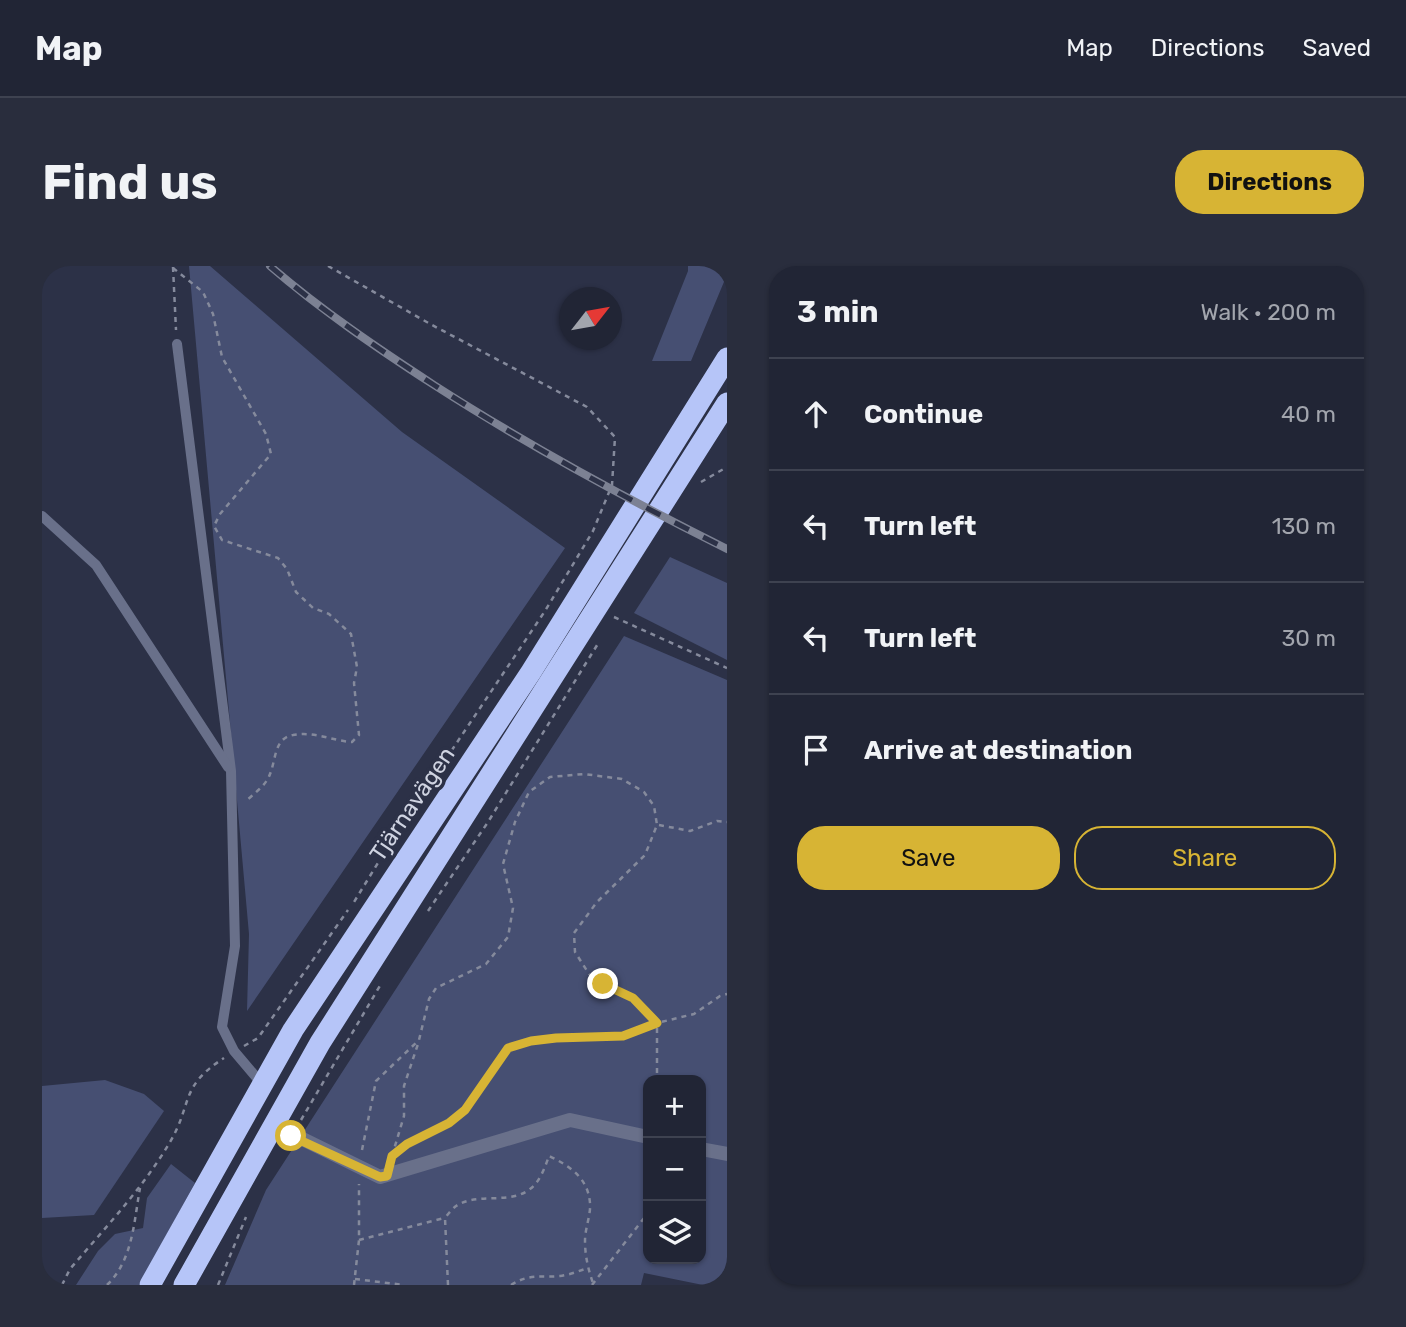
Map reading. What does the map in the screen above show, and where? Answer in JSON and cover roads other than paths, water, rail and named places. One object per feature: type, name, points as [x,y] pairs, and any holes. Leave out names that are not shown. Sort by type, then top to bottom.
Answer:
[{"type":"highway","name":"Tjärnavägen","points":[[150,1285],[293,1030],[531,672],[727,358]]},
{"type":"highway","name":"Tjärnavägen","points":[[184,1285],[283,1130],[320,1043],[727,403]]},
{"type":"street","points":[[283,1130],[380,1177],[570,1120],[643,1136]]},
{"type":"street","points":[[706,1150],[727,1154]]},
{"type":"lane","points":[[177,344],[231,771],[236,946],[222,1027],[234,1051],[262,1084]]},
{"type":"lane","points":[[42,516],[96,565],[231,771]]},
{"type":"railway","points":[[270,266],[350,328],[470,408],[579,471],[727,549]]}]
